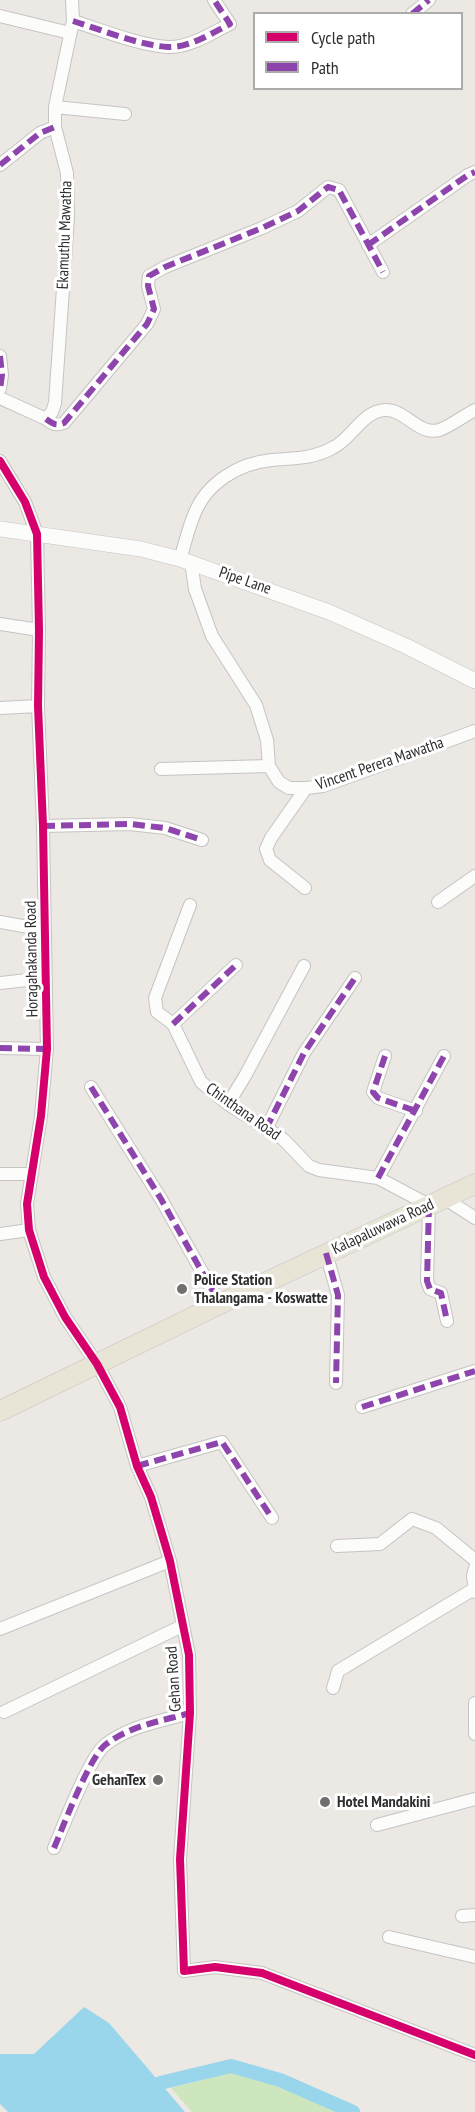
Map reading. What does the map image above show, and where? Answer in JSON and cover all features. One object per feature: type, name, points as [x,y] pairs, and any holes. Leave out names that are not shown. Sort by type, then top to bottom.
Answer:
[{"type":"main road","name":"Kalapaluwawa Road","points":[[0,1411],[475,1184]]},
{"type":"street","name":"Ekamuthu Mawatha","points":[[46,419],[55,404],[68,217],[66,173],[55,127],[55,107],[71,27],[72,0]]},
{"type":"street","points":[[0,16],[71,27],[170,47],[198,40],[230,24],[214,0]]},
{"type":"street","points":[[414,12],[429,0]]},
{"type":"street","points":[[55,107],[125,114]]},
{"type":"street","points":[[0,165],[40,133],[55,127]]},
{"type":"street","points":[[368,245],[475,172]]},
{"type":"street","points":[[0,398],[58,426],[64,423],[147,324],[154,309],[147,280],[149,276],[165,267],[298,211],[328,187],[339,190],[383,272]]},
{"type":"street","points":[[0,356],[2,375],[0,389]]},
{"type":"street","points":[[306,788],[289,788],[279,782],[269,766],[267,741],[256,705],[212,636],[186,561],[194,513],[208,491],[223,477],[251,465],[271,460],[316,456],[336,446],[372,413],[385,410],[399,413],[424,429],[436,431],[475,411]]},
{"type":"street","points":[[0,461],[25,502],[37,534]]},
{"type":"street","name":"Pipe Lane","points":[[0,529],[141,549],[186,561],[284,594],[368,628],[475,681]]},
{"type":"street","name":"Horagahakanda Road","points":[[37,534],[38,706],[43,826],[47,1049],[41,1116],[27,1204],[29,1230],[45,1277],[79,1340],[97,1364]]},
{"type":"street","points":[[0,624],[39,630]]},
{"type":"street","points":[[0,708],[38,706]]},
{"type":"street","name":"Vincent Perera Mawatha","points":[[305,888],[270,860],[266,849],[271,838],[306,788],[323,786],[475,731]]},
{"type":"street","points":[[161,769],[269,766]]},
{"type":"street","points":[[43,826],[130,824],[165,828],[202,840]]},
{"type":"street","points":[[438,902],[475,876]]},
{"type":"street","name":"Chinthana Road","points":[[190,905],[155,998],[157,1012],[173,1024],[201,1082],[228,1104],[283,1139],[309,1166],[319,1170],[378,1179],[475,1218]]},
{"type":"street","points":[[0,922],[45,930]]},
{"type":"street","points":[[173,1024],[236,965]]},
{"type":"street","points":[[228,1104],[304,966]]},
{"type":"street","points":[[0,983],[46,978]]},
{"type":"street","points":[[266,1129],[304,1053],[355,978]]},
{"type":"street","points":[[0,1048],[47,1049]]},
{"type":"street","points":[[385,1056],[373,1092],[378,1098],[416,1111]]},
{"type":"street","points":[[378,1179],[444,1056]]},
{"type":"street","points":[[91,1087],[161,1199],[220,1304]]},
{"type":"street","points":[[0,1174],[31,1174]]},
{"type":"street","points":[[436,1201],[427,1281],[430,1289],[441,1293],[447,1321]]},
{"type":"street","points":[[0,1234],[29,1230]]},
{"type":"street","points":[[326,1254],[338,1295],[336,1383]]},
{"type":"street","name":"Gehan Road","points":[[97,1364],[120,1407],[137,1466],[151,1497],[170,1562],[189,1655],[190,1713],[180,1859],[184,1971],[215,1967],[262,1973],[475,2055]]},
{"type":"street","points":[[362,1407],[475,1371]]},
{"type":"street","points":[[137,1466],[222,1442],[272,1518]]},
{"type":"street","points":[[337,1546],[380,1544],[412,1519],[436,1528],[475,1560]]},
{"type":"street","points":[[0,1629],[170,1562]]},
{"type":"street","points":[[333,1688],[338,1671],[475,1590],[473,1576],[475,1568]]},
{"type":"street","points":[[4,1712],[182,1626]]},
{"type":"street","points":[[475,1703],[475,1734]]},
{"type":"street","points":[[54,1848],[92,1763],[103,1746],[132,1729],[190,1713]]},
{"type":"street","points":[[377,1825],[475,1799]]},
{"type":"street","points":[[462,1916],[475,1916]]},
{"type":"street","points":[[389,1937],[475,1957]]},
{"type":"green space","points":[[230,2073],[277,2086],[336,2112],[192,2112],[171,2088]]},
{"type":"water","points":[[84,2007],[109,2023],[185,2112],[8,2112],[0,2104],[0,2054],[34,2054]]},
{"type":"waterway","points":[[160,2083],[231,2066],[280,2080],[353,2112]]},
{"type":"marked path","points":[[73,21],[120,37],[156,46],[176,47],[200,39],[230,24],[214,0]]},
{"type":"marked path","points":[[414,12],[429,0]]},
{"type":"marked path","points":[[0,165],[40,133],[55,127]]},
{"type":"marked path","points":[[368,245],[475,172]]},
{"type":"marked path","points":[[46,419],[55,424],[64,423],[147,324],[154,309],[148,286],[149,276],[165,267],[298,211],[328,187],[339,190],[383,272]]},
{"type":"marked path","points":[[0,356],[2,375],[0,389]]},
{"type":"marked path","points":[[43,826],[130,824],[165,828],[202,840]]},
{"type":"marked path","points":[[173,1024],[236,965]]},
{"type":"marked path","points":[[266,1129],[304,1053],[355,978]]},
{"type":"marked path","points":[[0,1048],[47,1049]]},
{"type":"marked path","points":[[385,1056],[373,1092],[378,1098],[416,1111]]},
{"type":"marked path","points":[[378,1178],[444,1056]]},
{"type":"marked path","points":[[91,1087],[161,1199],[220,1304]]},
{"type":"marked path","points":[[429,1205],[427,1281],[430,1289],[441,1293],[447,1321]]},
{"type":"marked path","points":[[326,1253],[338,1295],[336,1383]]},
{"type":"marked path","points":[[362,1407],[475,1371]]},
{"type":"marked path","points":[[137,1466],[222,1442],[272,1518]]},
{"type":"marked path","points":[[54,1848],[84,1778],[105,1745],[124,1733],[190,1713]]},
{"type":"cycle path","points":[[0,461],[25,502],[37,534],[38,706],[43,826],[47,1049],[41,1116],[27,1204],[29,1230],[44,1277],[65,1317],[97,1364],[120,1407],[137,1466],[151,1497],[170,1561],[189,1655],[190,1713],[180,1859],[184,1971],[215,1967],[262,1973],[475,2055]]},
{"type":"place","name":"Police Station Thalangama - Koswatte","points":[[182,1289]]},
{"type":"place","name":"GehanTex","points":[[158,1780]]},
{"type":"place","name":"Hotel Mandakini","points":[[325,1802]]}]
